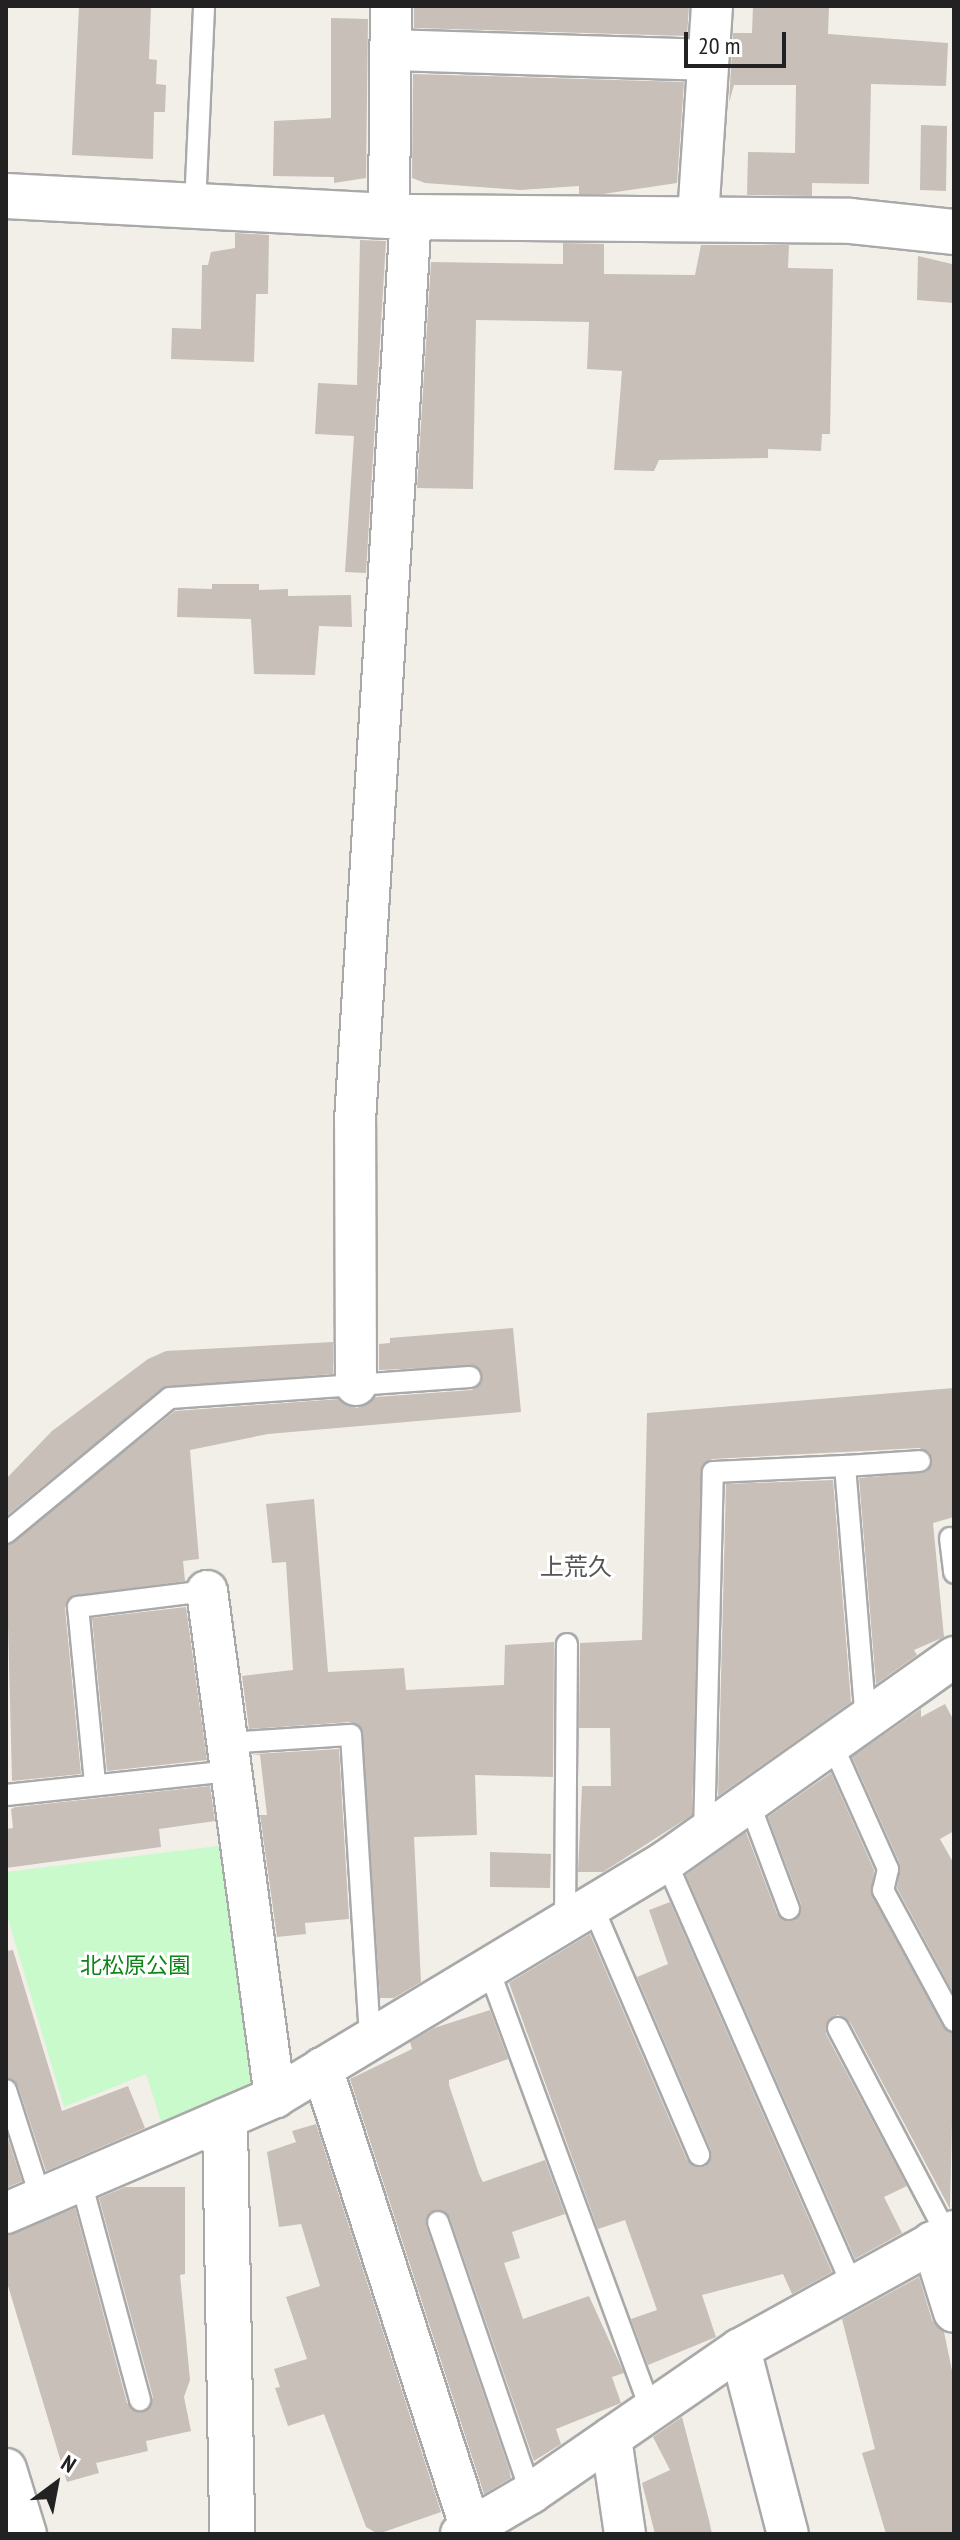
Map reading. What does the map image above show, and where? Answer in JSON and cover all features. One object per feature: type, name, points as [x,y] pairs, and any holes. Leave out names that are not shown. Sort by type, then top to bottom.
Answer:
[{"type":"street","points":[[356,1385],[355,1121],[400,216],[391,6]]},
{"type":"street","points":[[698,217],[712,6]]},
{"type":"street","points":[[391,50],[707,60]]},
{"type":"street","points":[[6,196],[400,216],[698,217],[954,232]]},
{"type":"street","points":[[207,1591],[275,2097]]},
{"type":"street","points":[[24,2206],[82,2185],[275,2097],[666,1861],[750,1805],[954,1657]]},
{"type":"street","points":[[322,2068],[470,2530],[531,2493],[740,2349],[852,2284],[944,2236],[954,2312]]},
{"type":"street","points":[[225,2121],[232,2534]]},
{"type":"street","points":[[740,2349],[788,2534]]},
{"type":"street","points":[[611,2438],[625,2534]]},
{"type":"street","points":[[6,2469],[26,2534]]},
{"type":"lane","points":[[195,206],[204,6]]},
{"type":"lane","points":[[6,1533],[170,1398],[470,1377]]},
{"type":"lane","points":[[704,1835],[713,1472],[920,1461]]},
{"type":"lane","points":[[845,1466],[866,1722]]},
{"type":"lane","points":[[950,1538],[954,1573]]},
{"type":"lane","points":[[95,1783],[78,1607],[207,1591]]},
{"type":"lane","points":[[567,1644],[578,1914],[699,2155]]},
{"type":"lane","points":[[6,1795],[95,1783],[351,1735],[370,2040]]},
{"type":"lane","points":[[833,1746],[888,1869],[883,1890],[954,2021]]},
{"type":"lane","points":[[750,1805],[789,1909]]},
{"type":"lane","points":[[666,1861],[852,2284]]},
{"type":"lane","points":[[489,1970],[651,2410]]},
{"type":"lane","points":[[838,2028],[944,2236]]},
{"type":"lane","points":[[6,2090],[24,2206]]},
{"type":"lane","points":[[82,2185],[140,2400]]},
{"type":"lane","points":[[438,2222],[531,2493]]},
{"type":"green space","name":"北松原公園","points":[[226,1845],[259,2076],[246,2096],[166,2137],[146,2074],[64,2107],[6,1912],[6,1872]]},
{"type":"building","points":[[79,6],[151,6],[149,59],[157,60],[156,84],[166,85],[165,112],[154,112],[153,159],[72,155]]},
{"type":"building","points":[[414,6],[689,6],[687,36],[414,28]]},
{"type":"building","points":[[753,6],[829,6],[828,34],[948,43],[946,86],[871,84],[869,184],[812,183],[812,196],[747,195],[748,152],[795,153],[796,85],[734,85],[729,103],[733,33],[752,33]]},
{"type":"building","points":[[331,18],[368,19],[366,178],[334,183],[334,177],[273,176],[274,121],[331,118]]},
{"type":"building","points":[[413,74],[684,82],[677,183],[603,194],[579,194],[579,186],[520,190],[425,183],[412,178]]},
{"type":"building","points":[[921,125],[947,126],[946,191],[920,190]]},
{"type":"building","points":[[235,233],[269,235],[268,294],[256,294],[254,362],[171,359],[172,328],[201,329],[202,265],[208,265],[211,252],[235,248]]},
{"type":"building","points":[[360,240],[386,241],[366,573],[345,572],[354,436],[315,434],[318,383],[357,385]]},
{"type":"building","points":[[563,243],[604,244],[604,274],[695,275],[701,245],[789,245],[788,268],[833,269],[830,434],[822,434],[821,451],[768,449],[768,458],[659,460],[654,471],[614,470],[622,371],[587,369],[589,322],[476,320],[473,489],[417,488],[431,262],[563,264]]},
{"type":"building","points":[[918,256],[952,264],[954,303],[917,300]]},
{"type":"building","points":[[212,584],[259,584],[259,590],[288,589],[288,596],[351,595],[352,627],[319,626],[315,675],[254,674],[251,619],[177,617],[178,588],[212,589]]},
{"type":"building","points":[[513,1328],[521,1412],[268,1434],[190,1450],[199,1559],[183,1561],[185,1581],[70,1597],[65,1608],[81,1774],[12,1781],[6,1546],[175,1411],[339,1399],[357,1408],[376,1397],[472,1390],[482,1382],[476,1366],[379,1370],[379,1344],[390,1343],[390,1338]]},
{"type":"building","points":[[333,1342],[333,1374],[163,1388],[6,1516],[6,1479],[52,1431],[148,1359],[166,1351]]},
{"type":"building","points":[[954,1388],[954,1517],[933,1523],[944,1637],[914,1650],[917,1655],[876,1684],[859,1478],[927,1472],[930,1453],[919,1448],[712,1459],[702,1465],[692,1815],[603,1872],[578,1872],[582,1786],[611,1786],[610,1728],[579,1728],[580,1643],[642,1640],[647,1413]]},
{"type":"building","points":[[833,1480],[851,1702],[718,1796],[726,1484]]},
{"type":"building","points":[[314,1499],[328,1672],[404,1668],[406,1690],[504,1685],[505,1645],[554,1642],[553,1777],[475,1775],[477,1835],[414,1837],[421,1982],[394,1998],[380,1998],[362,1729],[350,1722],[249,1729],[242,1676],[293,1670],[286,1562],[272,1563],[266,1504]]},
{"type":"building","points":[[186,1607],[207,1760],[107,1771],[92,1618]]},
{"type":"building","points":[[945,1704],[954,1721],[954,1831],[940,1839],[954,1864],[954,1994],[897,1888],[900,1864],[852,1757],[921,1709],[921,1717]]},
{"type":"building","points":[[339,1749],[349,1919],[305,1923],[306,1934],[277,1937],[260,1815],[267,1815],[260,1755],[252,1754]]},
{"type":"building","points":[[831,1773],[874,1870],[872,1896],[943,2027],[954,2034],[950,2209],[850,2022],[838,2015],[827,2022],[826,2034],[907,2186],[884,2197],[902,2233],[855,2259],[686,1875],[746,1832],[777,1914],[794,1921],[801,1904],[768,1817]]},
{"type":"building","points":[[210,1786],[215,1821],[159,1829],[161,1847],[6,1868],[6,1829],[13,1828],[11,1809]]},
{"type":"building","points":[[490,1852],[551,1854],[550,1888],[490,1887]]},
{"type":"building","points":[[670,1902],[832,2272],[792,2294],[783,2274],[702,2295],[716,2337],[648,2365],[631,2319],[657,2310],[625,2220],[598,2229],[509,1983],[590,1934],[687,2160],[705,2167],[711,2150],[637,1977],[668,1964],[649,1910]]},
{"type":"building","points":[[13,1950],[62,2111],[128,2086],[145,2128],[46,2171],[18,2086],[6,2077],[6,1951]]},
{"type":"building","points":[[490,2010],[508,2059],[449,2080],[479,2174],[483,2182],[545,2160],[565,2214],[512,2232],[520,2258],[504,2263],[523,2319],[589,2296],[624,2373],[612,2377],[621,2403],[556,2429],[561,2444],[534,2461],[450,2218],[441,2210],[429,2213],[426,2226],[511,2478],[484,2494],[350,2079],[412,2049],[410,2042],[434,2028]]},
{"type":"building","points":[[316,2124],[441,2512],[378,2534],[366,2527],[324,2414],[288,2426],[275,2388],[280,2387],[274,2369],[307,2359],[286,2297],[320,2286],[301,2224],[279,2227],[267,2152],[296,2142],[292,2131]]},
{"type":"building","points":[[6,2133],[22,2181],[6,2188]]},
{"type":"building","points":[[125,2187],[185,2187],[185,2274],[180,2275],[190,2380],[184,2397],[191,2431],[146,2441],[148,2451],[96,2463],[99,2473],[67,2482],[6,2279],[6,2236],[75,2208],[127,2403],[144,2412],[153,2397],[99,2198]]},
{"type":"building","points":[[919,2277],[932,2320],[944,2332],[954,2380],[954,2534],[886,2534],[862,2453],[875,2449],[842,2319]]},
{"type":"building","points":[[682,2417],[712,2534],[655,2534],[642,2483],[670,2470],[653,2437]]},
{"type":"district","name":"上荒久","points":[[576,1567]]}]
